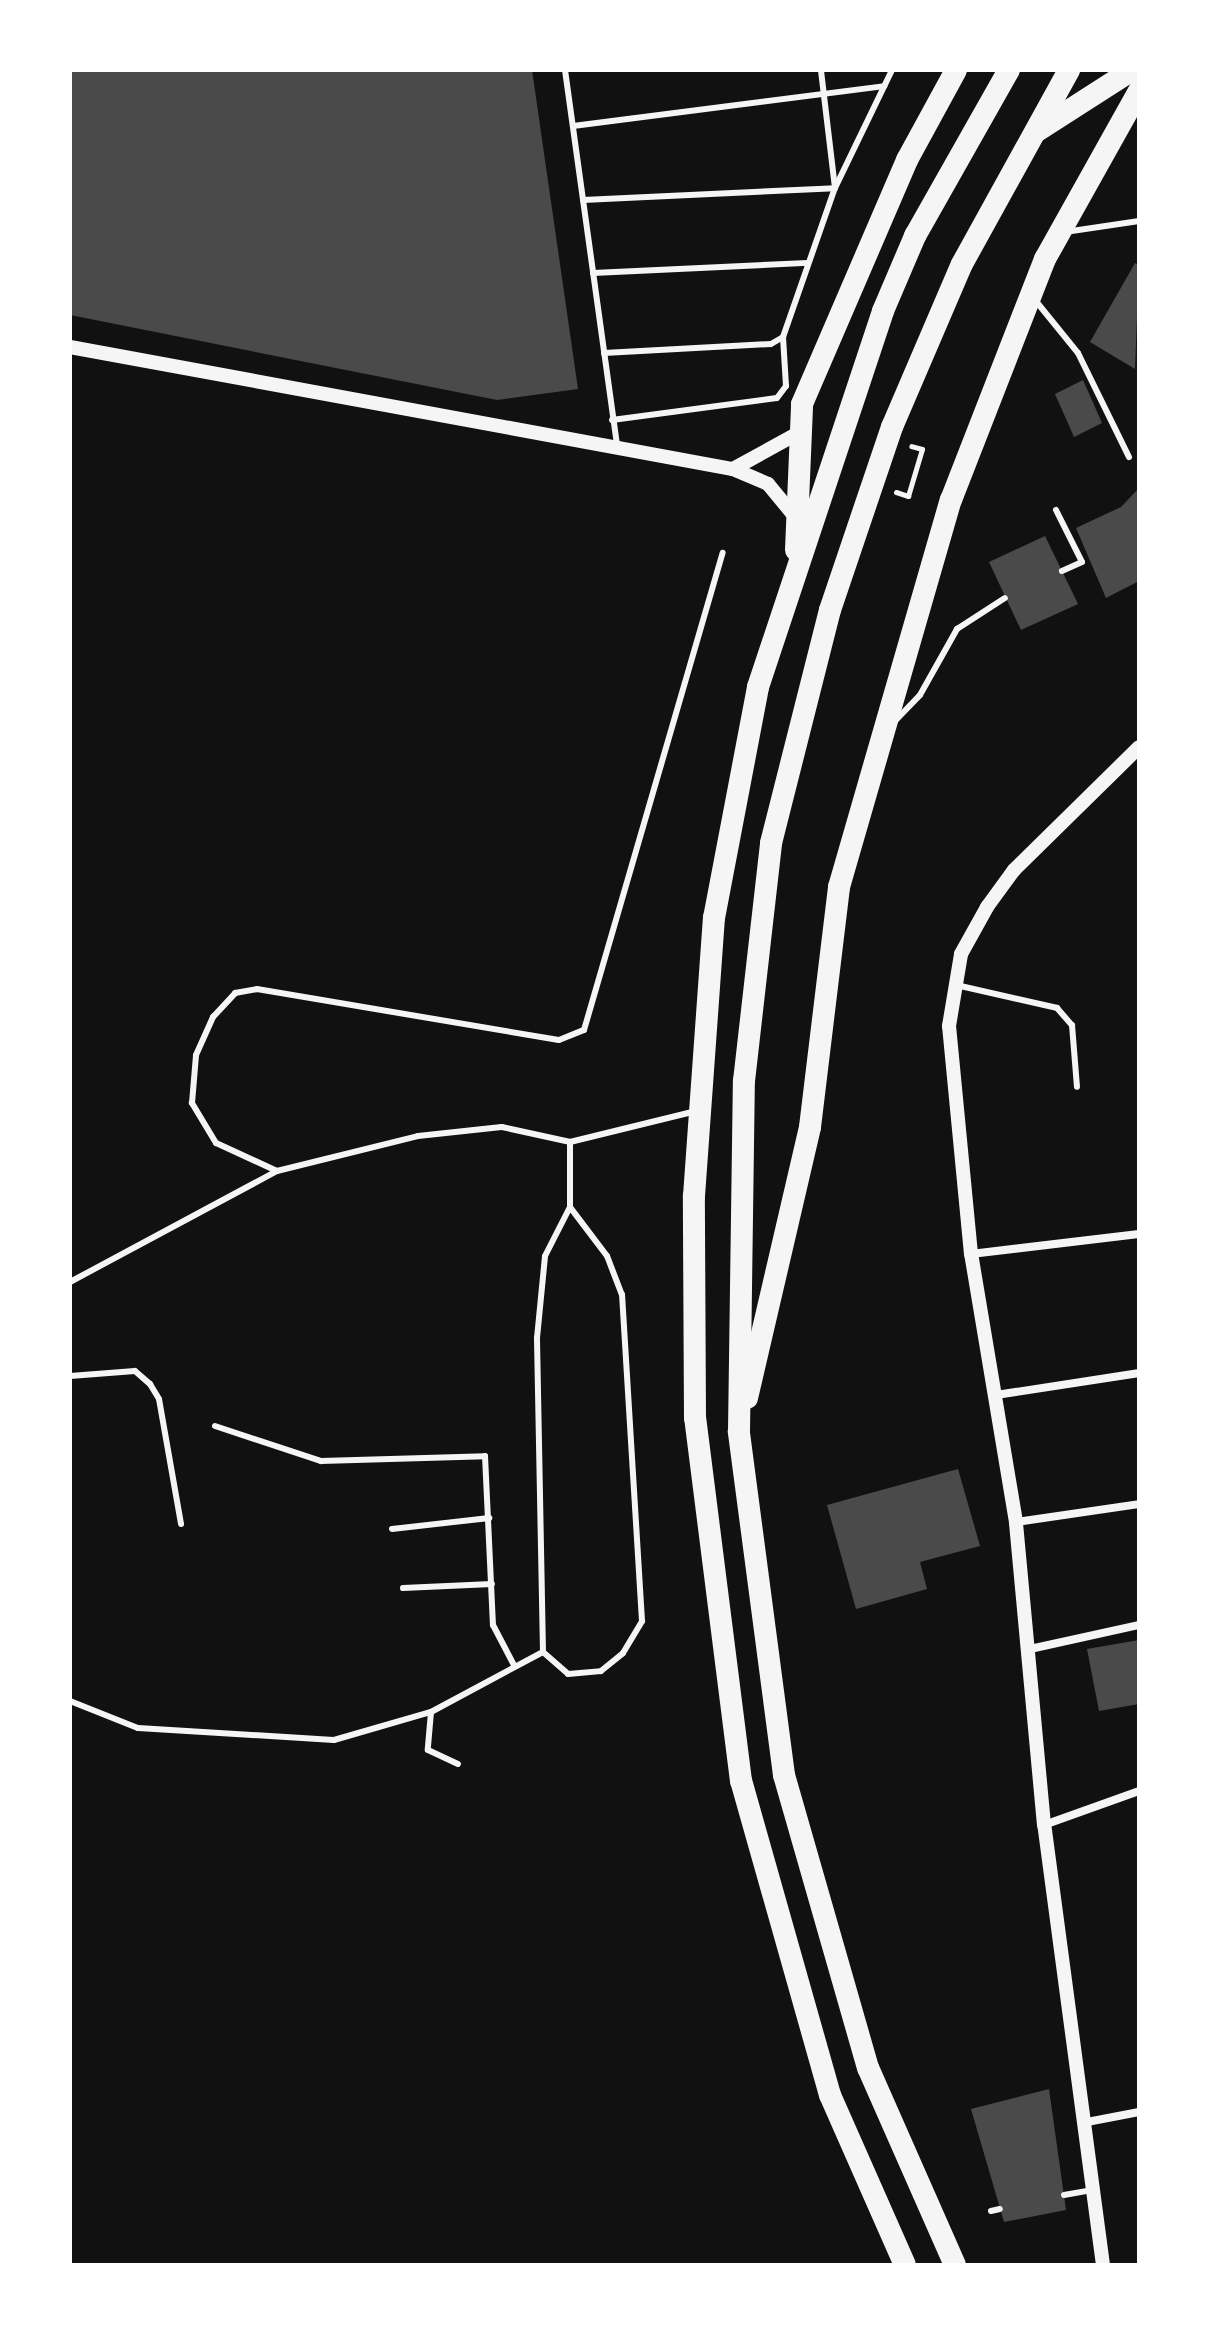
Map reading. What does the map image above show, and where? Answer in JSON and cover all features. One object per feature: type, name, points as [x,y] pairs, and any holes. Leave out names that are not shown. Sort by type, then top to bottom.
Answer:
[{"type":"highway","points":[[796,568],[800,432],[817,364],[956,70]]},
{"type":"highway","points":[[905,2265],[830,2095],[741,1781],[695,1418],[700,1110],[709,968],[731,813],[758,687],[883,311],[915,236],[1009,70]]},
{"type":"highway","points":[[955,2265],[868,2068],[810,1887],[756,1602],[739,1431],[744,1081],[750,987],[777,816],[830,610],[892,427],[962,264],[1069,70]]},
{"type":"highway","points":[[1030,136],[1132,70]]},
{"type":"highway","points":[[739,1431],[810,1127],[839,887],[951,500],[1030,294],[1058,233],[1139,91]]},
{"type":"street","points":[[70,347],[618,453],[733,469],[768,484],[796,518]]},
{"type":"street","points":[[733,469],[800,432]]},
{"type":"street","points":[[1103,2265],[1087,2122],[1044,1825],[1016,1522],[971,1254],[949,1026],[953,984],[961,954],[1014,870],[1139,747]]},
{"type":"street","points":[[971,1254],[1139,1234]]},
{"type":"street","points":[[996,1395],[1139,1373]]},
{"type":"street","points":[[1016,1522],[1139,1504]]},
{"type":"street","points":[[1030,1649],[1139,1625]]},
{"type":"street","points":[[1044,1825],[1139,1791]]},
{"type":"street","points":[[1087,2122],[1135,2112]]},
{"type":"lane","points":[[565,70],[618,453]]},
{"type":"lane","points":[[821,70],[835,188]]},
{"type":"lane","points":[[612,420],[777,398],[786,386],[783,337],[808,263],[835,188],[892,70]]},
{"type":"lane","points":[[573,126],[825,89],[884,86]]},
{"type":"lane","points":[[583,200],[835,188]]},
{"type":"lane","points":[[1058,233],[1139,221]]},
{"type":"lane","points":[[593,273],[808,263]]},
{"type":"lane","points":[[1030,294],[1078,353],[1129,457]]},
{"type":"lane","points":[[604,353],[771,344],[783,337]]},
{"type":"lane","points":[[1056,510],[1082,562],[1062,571]]},
{"type":"lane","points":[[277,1171],[216,1143],[192,1103],[196,1055],[213,1017],[235,993],[257,989],[559,1040],[584,1030],[723,553]]},
{"type":"lane","points":[[883,733],[920,695],[957,629],[1005,598]]},
{"type":"lane","points":[[953,984],[1057,1008],[1072,1025],[1077,1087]]},
{"type":"lane","points":[[70,1282],[277,1171],[418,1136],[502,1127],[570,1142],[700,1110]]},
{"type":"lane","points":[[570,1142],[570,1207],[545,1256],[537,1338],[543,1652],[568,1674],[601,1671],[635,1639],[642,1621],[622,1295],[607,1256],[570,1207]]},
{"type":"lane","points":[[70,1376],[135,1371],[150,1384],[159,1399],[181,1524]]},
{"type":"lane","points":[[215,1426],[321,1461],[483,1455],[493,1625],[515,1667]]},
{"type":"lane","points":[[392,1529],[489,1518]]},
{"type":"lane","points":[[403,1588],[492,1584]]},
{"type":"lane","points":[[70,1699],[138,1728],[201,1738],[334,1740],[431,1712],[543,1652]]},
{"type":"lane","points":[[431,1712],[428,1750],[458,1764]]},
{"type":"lane","points":[[1064,2195],[1093,2189]]},
{"type":"lane","points":[[991,2211],[1000,2209]]},
{"type":"path","points":[[908,496],[922,449]]},
{"type":"building","points":[[70,70],[532,70],[578,389],[497,400],[70,315]]},
{"type":"building","points":[[1135,263],[1139,265],[1135,369],[1090,342]]},
{"type":"building","points":[[1083,380],[1102,423],[1074,437],[1055,394]]},
{"type":"building","points":[[1139,488],[1139,581],[1106,598],[1076,528],[1121,507]]},
{"type":"building","points":[[1045,536],[1078,604],[1021,630],[989,562]]},
{"type":"building","points":[[958,1469],[980,1546],[920,1562],[927,1589],[856,1609],[827,1505]]},
{"type":"building","points":[[1139,1640],[1139,1704],[1099,1711],[1087,1649]]},
{"type":"building","points":[[1049,2089],[1066,2210],[1004,2222],[971,2109]]}]
